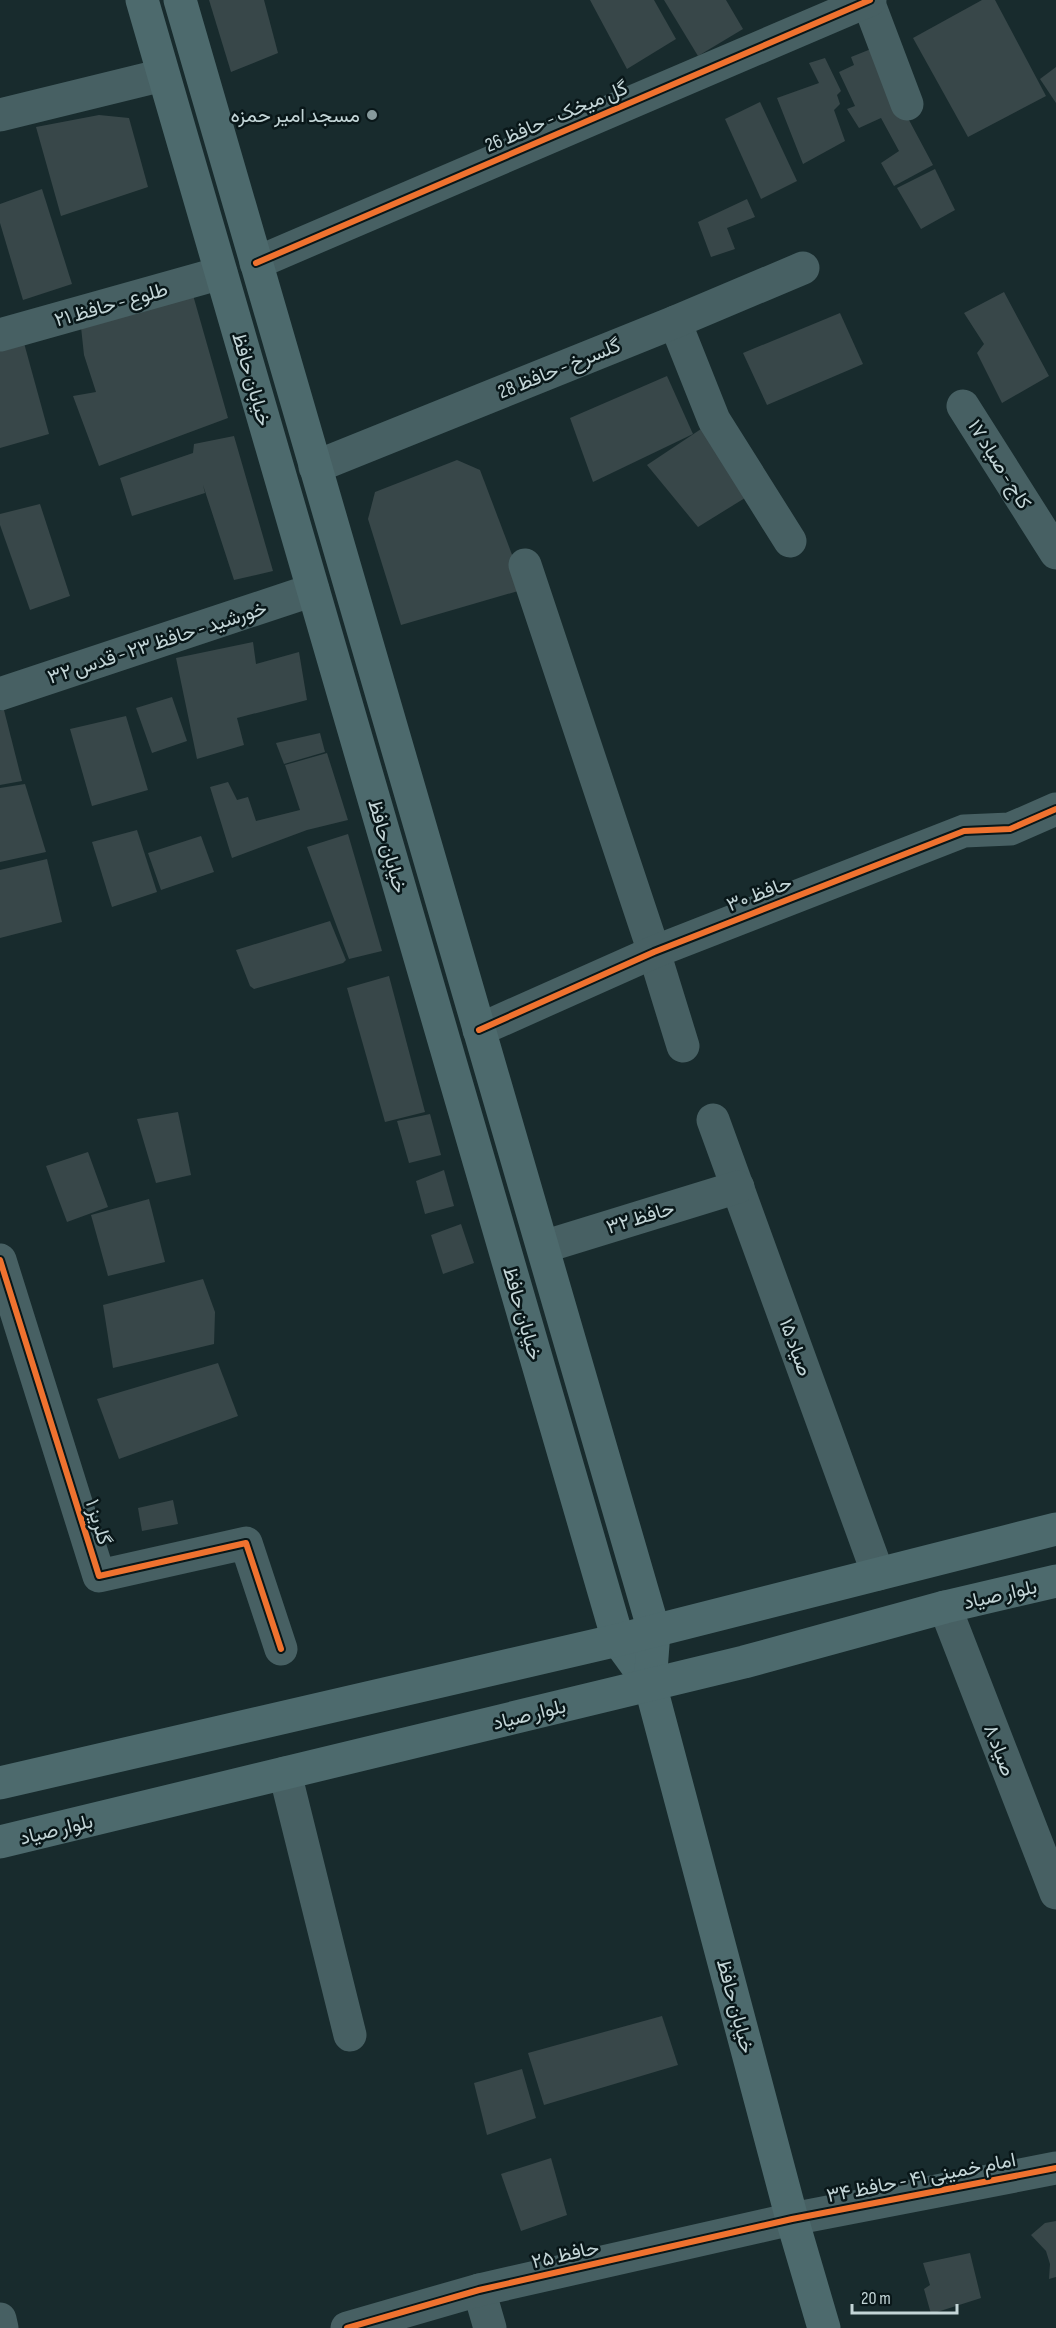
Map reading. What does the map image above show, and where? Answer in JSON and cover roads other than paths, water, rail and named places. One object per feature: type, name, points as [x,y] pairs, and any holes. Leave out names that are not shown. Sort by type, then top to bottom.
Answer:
[{"type":"main road","name":"خیابان حافظ","points":[[142,0],[618,1640],[650,1684]]},
{"type":"main road","name":"خیابان حافظ","points":[[180,0],[654,1631],[650,1684],[792,2219],[824,2328]]},
{"type":"main road","points":[[0,1783],[618,1640],[1056,1529]]},
{"type":"main road","name":"بلوار صیاد","points":[[0,1842],[744,1662],[945,1607],[1056,1581]]},
{"type":"street","points":[[869,1],[907,104]]},
{"type":"street","name":"گل میخک - حافظ 26","points":[[256,263],[809,11],[869,1]]},
{"type":"street","points":[[0,115],[163,75]]},
{"type":"street","name":"گلسرخ - حافظ 28","points":[[315,467],[803,268]]},
{"type":"street","name":"طلوع - حافظ ۲۱","points":[[0,335],[221,273]]},
{"type":"street","points":[[675,322],[714,420],[790,541]]},
{"type":"street","name":"کاج - صیاد ۱۷","points":[[963,406],[1056,553]]},
{"type":"street","points":[[525,565],[683,1046]]},
{"type":"street","name":"خورشید - حافظ ۲۳ - قدس ۳۲","points":[[0,694],[313,590]]},
{"type":"street","name":"حافظ ۳۰","points":[[479,1030],[654,952],[964,831],[1010,829],[1056,809]]},
{"type":"street","name":"صیاد ۱۵","points":[[713,1120],[878,1574]]},
{"type":"street","name":"حافظ ۳۲","points":[[543,1247],[738,1187]]},
{"type":"street","name":"گلریز ۱","points":[[0,1260],[99,1576],[246,1543],[281,1649]]},
{"type":"street","name":"صیاد ۸","points":[[945,1607],[1056,1893]]},
{"type":"street","points":[[285,1773],[350,2035]]},
{"type":"street","name":"امام خمینی ۴۱ - حافظ ۳۴","points":[[792,2219],[1056,2168]]},
{"type":"street","name":"حافظ ۲۵","points":[[347,2328],[480,2290],[792,2219]]},
{"type":"street","points":[[480,2290],[490,2328]]},
{"type":"street","points":[[0,2319],[2,2328]]},
{"type":"place","name":"مسجد امیر حمزه","points":[[372,115]]}]
